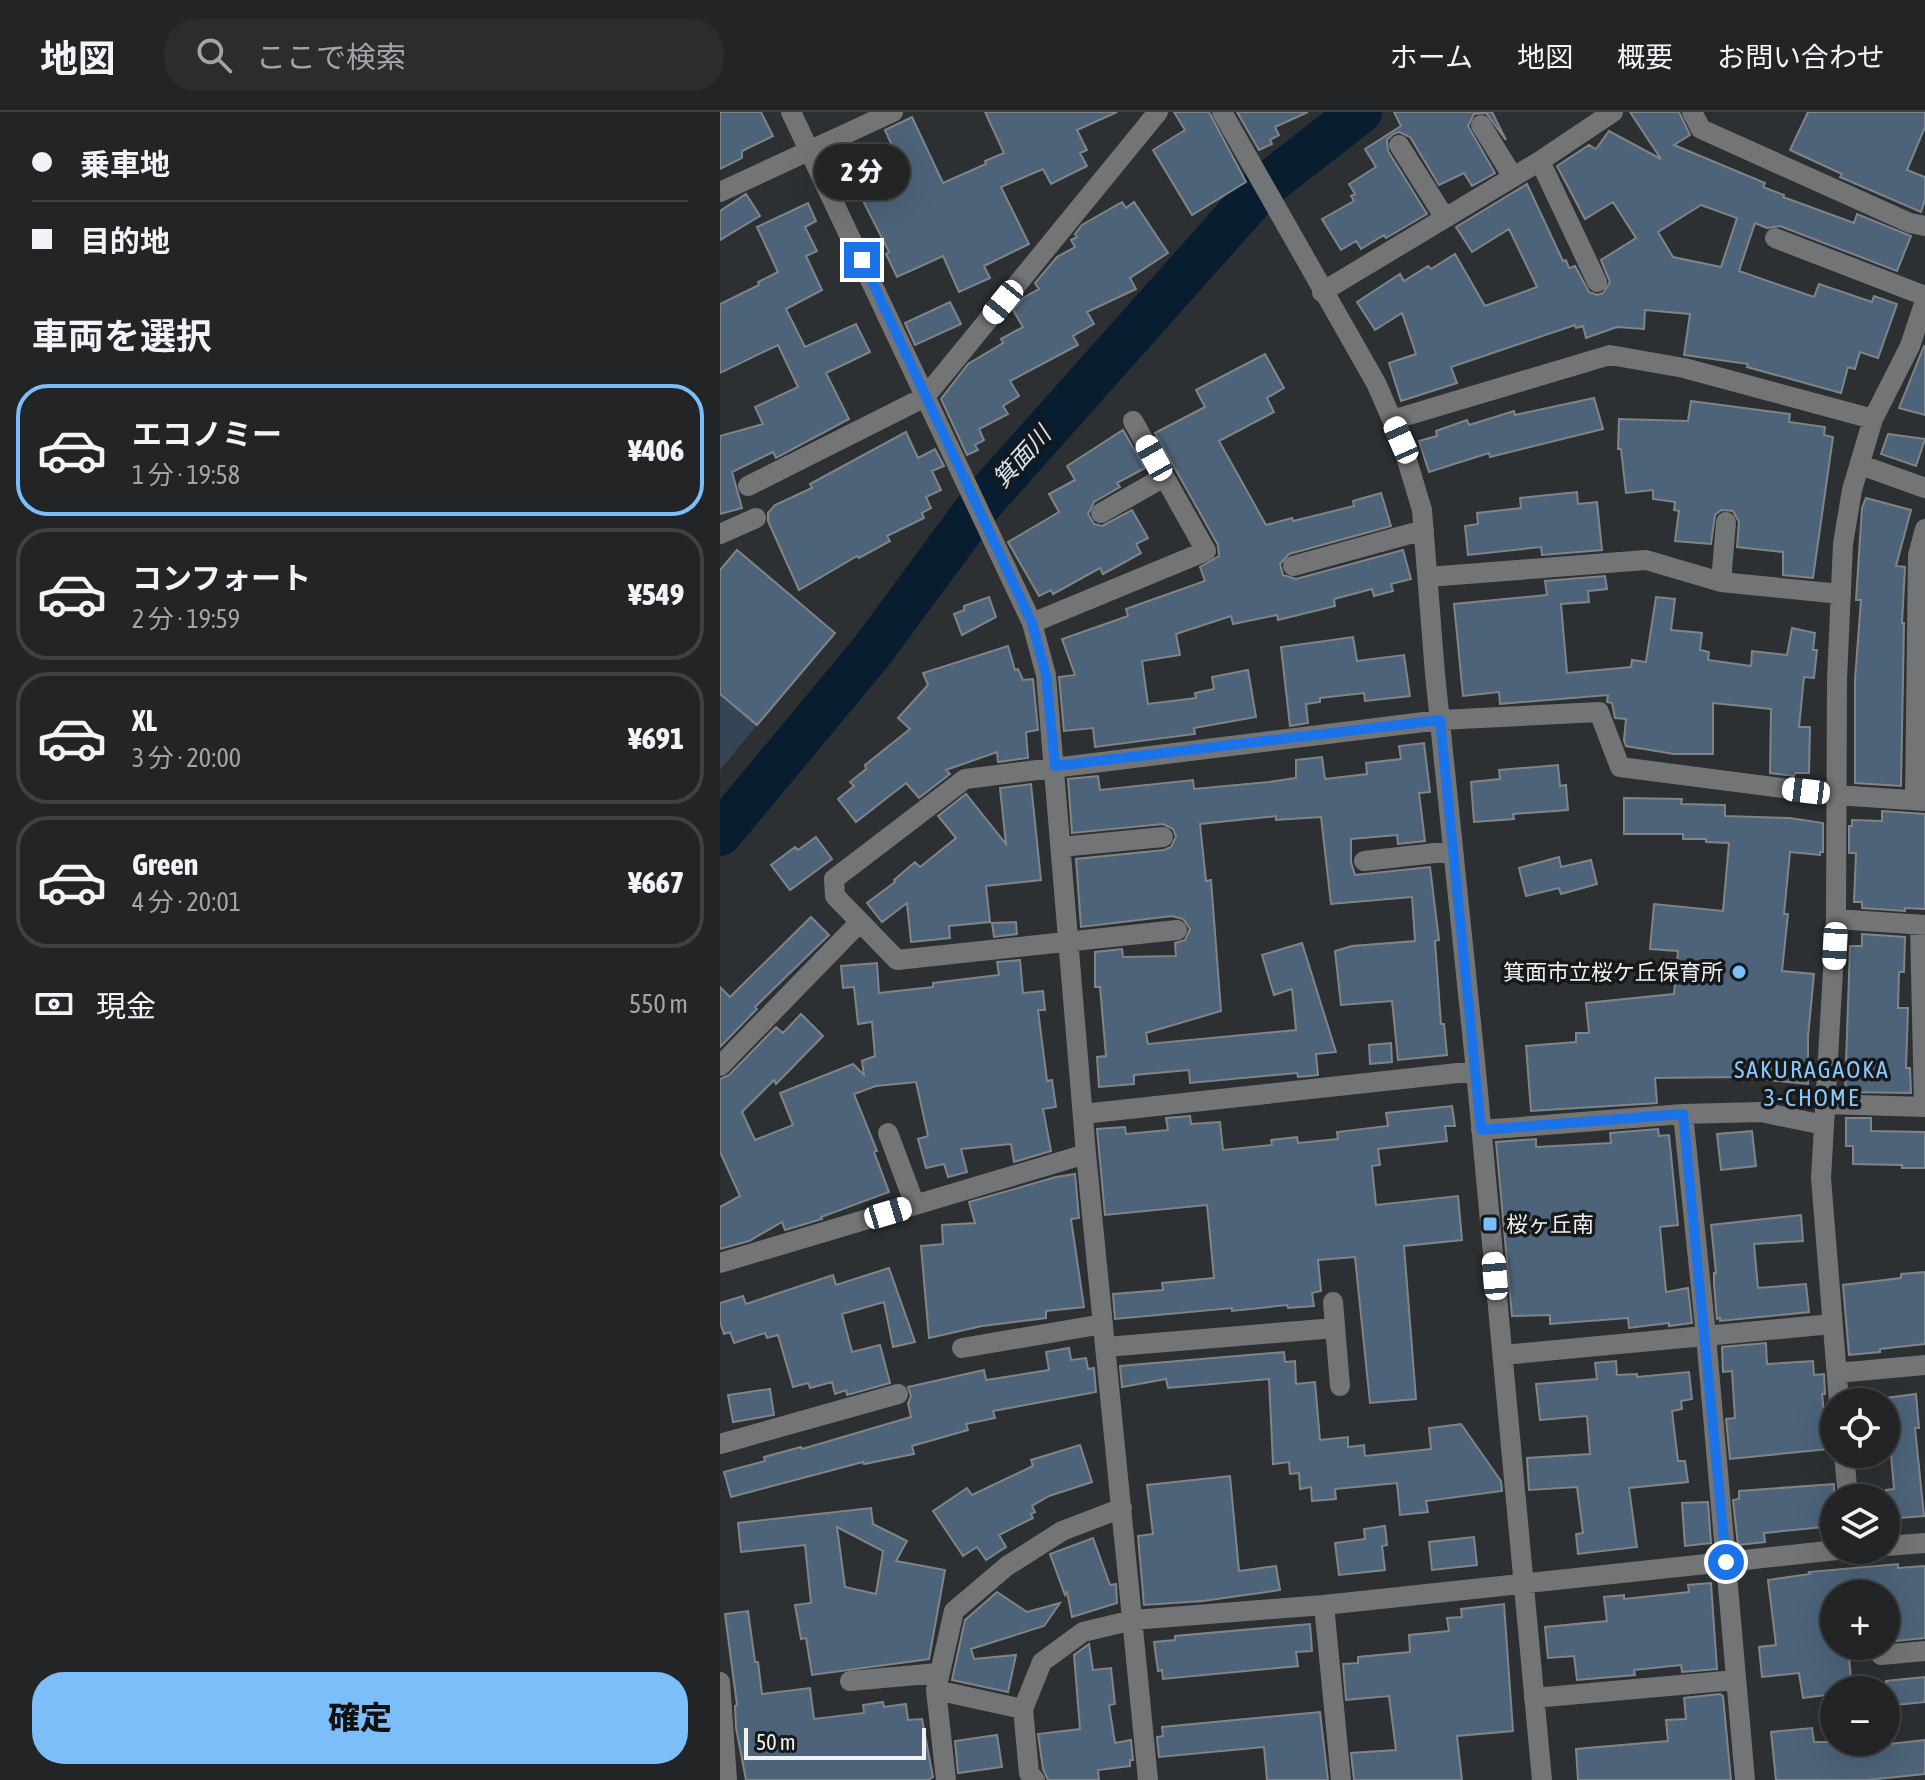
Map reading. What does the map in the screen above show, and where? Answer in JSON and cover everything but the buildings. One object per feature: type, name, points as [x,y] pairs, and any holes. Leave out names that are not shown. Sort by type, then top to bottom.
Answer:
[{"type":"street","points":[[791,112],[1032,623],[1046,675],[1086,1154],[1148,1780]]},
{"type":"street","points":[[720,192],[893,112]]},
{"type":"street","points":[[748,486],[925,397],[1158,112]]},
{"type":"street","points":[[1222,112],[1376,383],[1401,440],[1418,496],[1424,530],[1542,1780]]},
{"type":"street","points":[[1322,292],[1540,161],[1613,112]]},
{"type":"street","points":[[1692,112],[1701,129],[1910,223],[1925,226]]},
{"type":"street","points":[[1481,125],[1513,177]]},
{"type":"street","points":[[1399,145],[1445,218]]},
{"type":"street","points":[[1540,161],[1597,282]]},
{"type":"street","points":[[1775,238],[1925,298],[1917,349],[1873,419],[1852,490],[1843,544],[1836,919],[1821,1178],[1838,1388]]},
{"type":"street","points":[[1392,420],[1610,355],[1684,368],[1873,419]]},
{"type":"street","points":[[1032,623],[1206,551],[1133,421]]},
{"type":"street","points":[[1861,465],[1925,488]]},
{"type":"street","points":[[1101,513],[1164,477]]},
{"type":"street","points":[[720,534],[756,518]]},
{"type":"street","points":[[1721,582],[1726,522]]},
{"type":"street","points":[[1177,930],[897,960],[835,896],[834,879],[965,779],[1440,720],[1599,712],[1620,767],[1836,795],[1920,801],[1918,555],[1925,529]]},
{"type":"street","points":[[1293,566],[1424,530]]},
{"type":"street","points":[[1428,577],[1646,560],[1721,582],[1841,594]]},
{"type":"street","points":[[1061,847],[1163,837]]},
{"type":"street","points":[[1364,861],[1453,851]]},
{"type":"street","points":[[1825,1104],[1925,1107],[1922,925],[1836,919]]},
{"type":"street","points":[[720,1066],[859,923]]},
{"type":"street","points":[[1083,1114],[1476,1071]]},
{"type":"street","points":[[1481,1130],[1683,1114],[1761,1112],[1824,1125]]},
{"type":"street","points":[[1683,1114],[1745,1780]]},
{"type":"street","points":[[888,1133],[915,1205]]},
{"type":"street","points":[[720,1263],[1086,1154]]},
{"type":"street","points":[[1333,1302],[1340,1386]]},
{"type":"street","points":[[962,1348],[1103,1324]]},
{"type":"street","points":[[1503,1355],[1832,1324]]},
{"type":"street","points":[[1106,1347],[1335,1328]]},
{"type":"street","points":[[1837,1373],[1925,1365]]},
{"type":"street","points":[[720,1444],[898,1394]]},
{"type":"street","points":[[946,1780],[937,1682],[954,1611],[1007,1566],[1062,1531],[1122,1508]]},
{"type":"street","points":[[1900,1545],[1925,1543]]},
{"type":"street","points":[[1035,1780],[1029,1773],[1023,1709],[1042,1662],[1083,1632],[1133,1620],[1324,1605],[1820,1552]]},
{"type":"street","points":[[1324,1605],[1341,1780]]},
{"type":"street","points":[[1900,1653],[1925,1651]]},
{"type":"street","points":[[1534,1698],[1736,1680]]},
{"type":"street","points":[[850,1681],[937,1682],[1023,1709]]},
{"type":"street","points":[[720,1682],[724,1766]]},
{"type":"shaded area","points":[[720,694],[757,725],[720,770]]},
{"type":"waterway","name":"箕面川","points":[[720,834],[872,651],[982,502],[1260,190],[1360,112]]},
{"type":"place","name":"箕面市立桜ケ丘保育所","points":[[1739,972]]},
{"type":"place","name":"桜ヶ丘南","points":[[1490,1224]]},
{"type":"district","name":"SAKURAGAOKA 3-CHOME","points":[[1812,1084]]},
{"type":"route","points":[[862,260],[1032,623],[1046,675],[1055,766],[1440,720],[1481,1130],[1683,1114],[1726,1562]]}]
